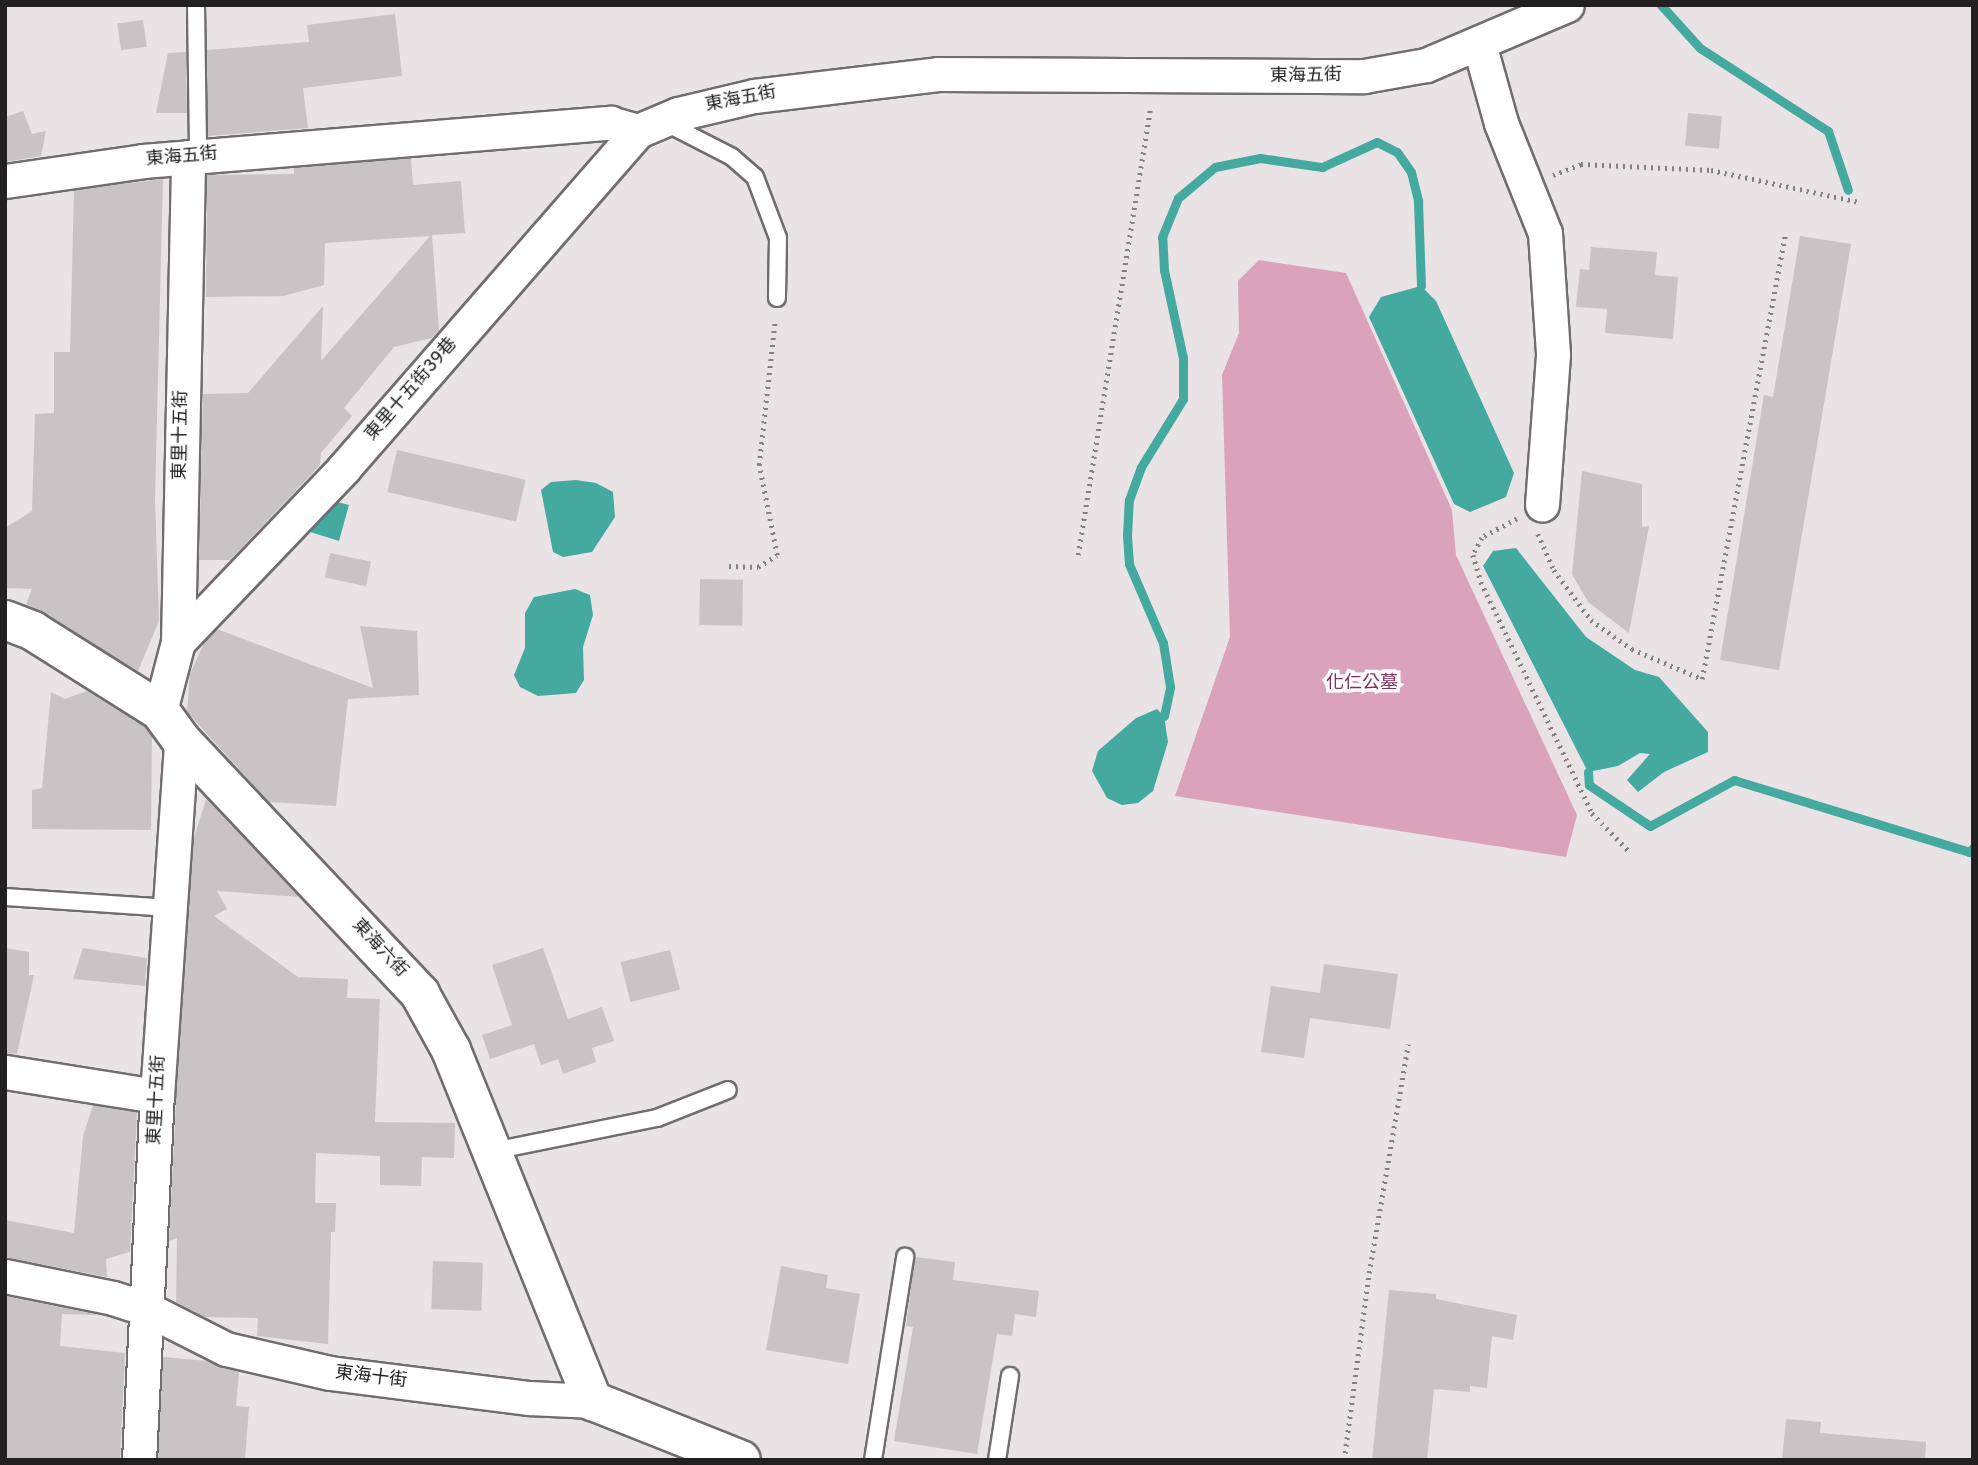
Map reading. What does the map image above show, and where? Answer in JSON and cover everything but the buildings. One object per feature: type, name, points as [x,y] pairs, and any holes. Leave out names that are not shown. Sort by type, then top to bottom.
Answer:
[{"type":"street","name":"東海五街","points":[[5,181],[193,157],[610,123],[650,126],[754,96],[937,74],[1156,78],[1363,76],[1426,65],[1565,6]]},
{"type":"street","points":[[1479,44],[1501,123],[1545,233],[1553,355],[1542,506]]},
{"type":"street","name":"東里十五街39巷","points":[[178,642],[345,468],[650,126]]},
{"type":"street","name":"東里十五街","points":[[139,1460],[149,1310],[157,1096],[170,908],[171,726],[178,642],[193,157]]},
{"type":"street","name":"東海六街","points":[[5,620],[33,631],[171,726],[420,994],[451,1050],[593,1401]]},
{"type":"street","points":[[5,1072],[157,1096]]},
{"type":"street","name":"東海十街","points":[[5,1276],[113,1298],[149,1310],[226,1349],[330,1373],[529,1398],[593,1401],[738,1459]]},
{"type":"lane","points":[[193,157],[196,5]]},
{"type":"lane","points":[[650,126],[732,157],[755,177],[778,238],[777,298]]},
{"type":"lane","points":[[5,897],[170,908]]},
{"type":"lane","points":[[493,1151],[657,1118],[728,1090]]},
{"type":"lane","points":[[873,1460],[905,1257]]},
{"type":"lane","points":[[997,1460],[1010,1376]]},
{"type":"path","points":[[1078,555],[1156,78]]},
{"type":"path","points":[[1527,186],[1581,164],[1710,170],[1859,202]]},
{"type":"path","points":[[1542,506],[1538,538],[1554,570],[1591,620],[1632,649],[1702,679],[1786,236]]},
{"type":"path","points":[[729,566],[758,567],[777,555],[759,465],[777,298]]},
{"type":"path","points":[[1542,506],[1482,538],[1472,555],[1592,813],[1629,850]]},
{"type":"path","points":[[1344,1460],[1368,1273],[1408,1044]]},
{"type":"green space","name":"化仁公墓","points":[[1259,260],[1346,273],[1452,510],[1456,555],[1577,815],[1566,857],[1175,796],[1230,637],[1222,375],[1239,333],[1238,281]]},
{"type":"water","points":[[1421,286],[1436,301],[1514,473],[1506,497],[1470,512],[1454,504],[1369,317],[1381,297]]},
{"type":"water","points":[[576,480],[596,483],[613,492],[615,517],[592,552],[563,557],[553,552],[541,490],[551,482]]},
{"type":"water","points":[[326,499],[349,505],[339,541],[301,529]]},
{"type":"water","points":[[1516,548],[1586,637],[1635,670],[1659,677],[1708,732],[1708,752],[1664,772],[1638,792],[1627,780],[1650,754],[1640,753],[1618,766],[1588,772],[1483,566],[1493,551]]},
{"type":"water","points":[[575,589],[590,595],[593,615],[583,647],[584,680],[576,693],[538,696],[520,687],[514,675],[525,648],[525,613],[534,597]]},
{"type":"water","points":[[1157,709],[1164,716],[1168,742],[1153,791],[1138,803],[1122,805],[1107,798],[1092,771],[1098,751],[1136,718]]},
{"type":"waterway","points":[[1661,5],[1700,48],[1828,131],[1848,190]]},
{"type":"waterway","points":[[1164,716],[1170,687],[1163,643],[1129,564],[1127,535],[1129,500],[1141,467],[1183,399],[1183,358],[1164,270],[1162,237],[1178,198],[1215,167],[1260,158],[1322,167],[1377,142],[1397,152],[1411,172],[1418,201],[1421,286]]},
{"type":"waterway","points":[[1588,772],[1589,785],[1650,826],[1734,780],[1969,852],[1973,848]]}]
